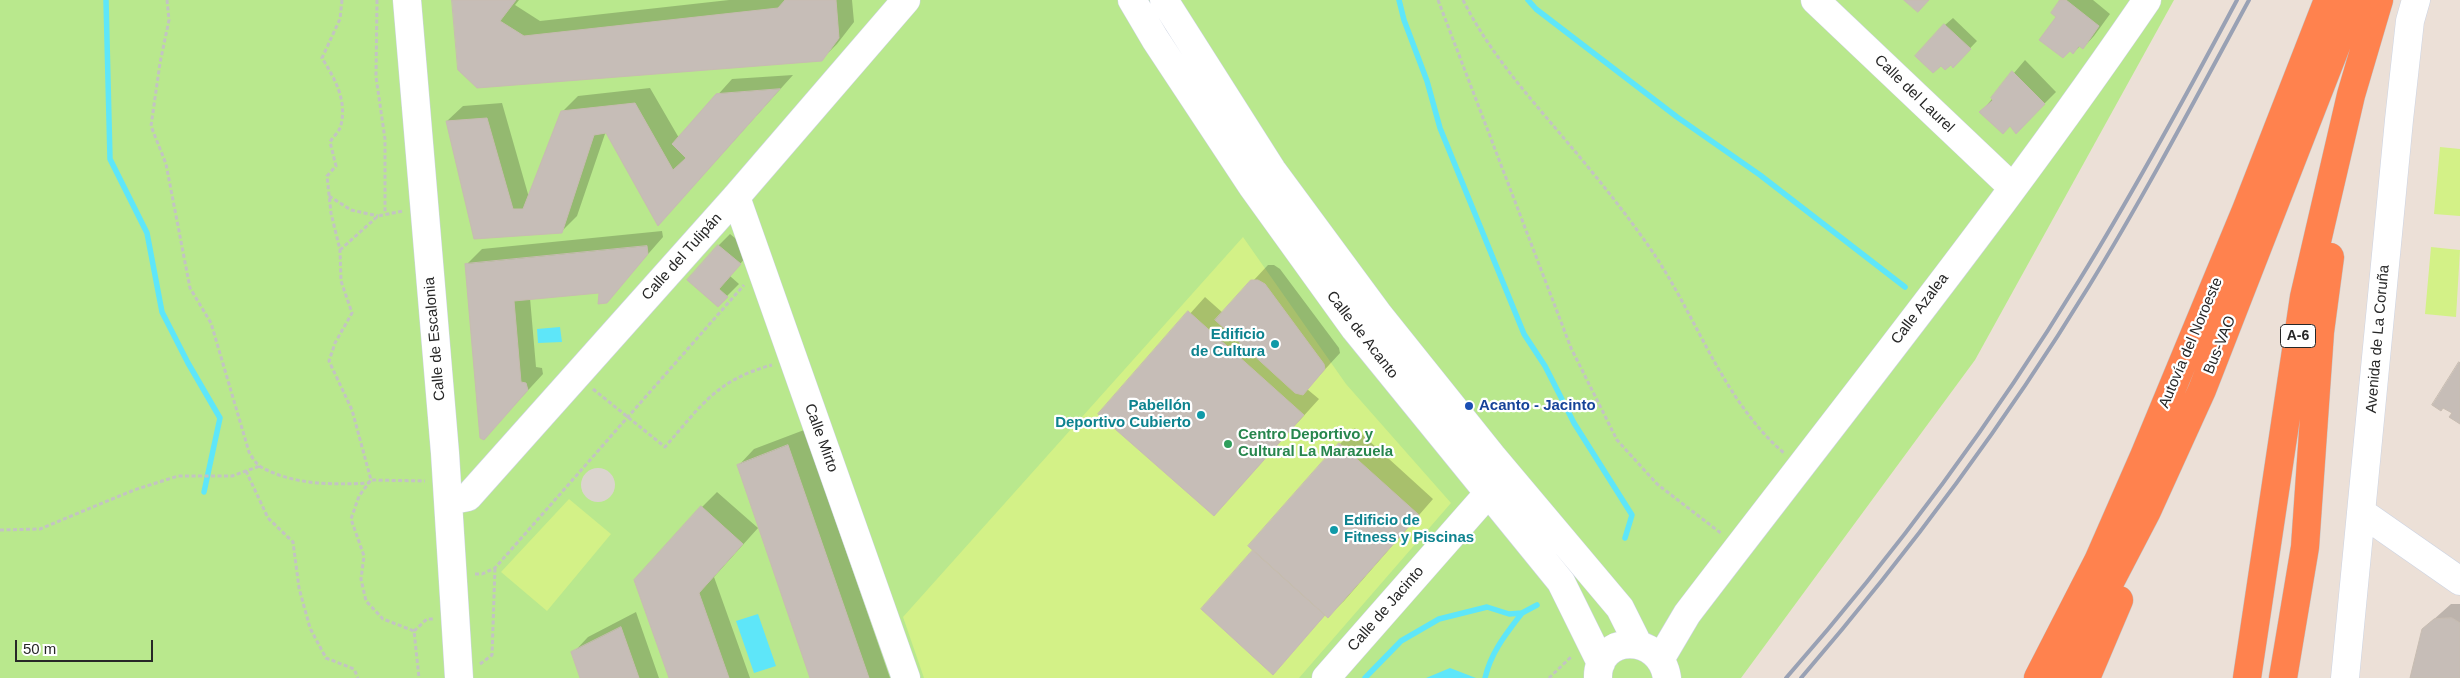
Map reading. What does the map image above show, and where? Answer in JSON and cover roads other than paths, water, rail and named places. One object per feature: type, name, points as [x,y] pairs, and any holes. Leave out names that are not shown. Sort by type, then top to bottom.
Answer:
[{"type":"highway","name":"Autovía del Noroeste","points":[[2038,678],[2098,561],[2144,456],[2246,210],[2328,0]]},
{"type":"highway","name":"Bus-VAO","points":[[2060,678],[2147,510],[2202,390],[2354,0]]},
{"type":"highway","name":"A-6","points":[[2247,678],[2304,297],[2351,95],[2379,0]]},
{"type":"highway","points":[[2283,678],[2305,547],[2320,332],[2345,161],[2346,120]]},
{"type":"highway","points":[[2086,678],[2143,543],[2202,390]]},
{"type":"street","name":"Calle de Escalonia","points":[[407,0],[448,501],[467,672]]},
{"type":"street","name":"Calle del Tulipán","points":[[448,501],[468,497],[736,197],[906,0]]},
{"type":"street","name":"Calle de Acanto","points":[[1132,0],[1258,194],[1355,329],[1498,483],[1620,608],[1638,644]]},
{"type":"street","name":"Calle de Acanto","points":[[1164,0],[1272,170],[1379,315],[1498,483],[1561,582],[1600,671]]},
{"type":"street","name":"Calle del Laurel","points":[[1815,0],[2012,187]]},
{"type":"street","name":"Calle Azalea","points":[[1664,668],[1686,614],[2012,187],[2106,61],[2147,0]]},
{"type":"street","name":"Avenida de La Coruña","points":[[2345,678],[2404,67],[2410,21],[2416,0]]},
{"type":"street","name":"Calle Mirto","points":[[736,197],[906,678]]},
{"type":"street","points":[[2367,452],[2382,510],[2395,535]]},
{"type":"street","name":"Calle de Jacinto","points":[[1326,678],[1498,483]]},
{"type":"street","points":[[2361,512],[2460,581]]},
{"type":"street","points":[[2356,568],[2372,545],[2395,535]]},
{"type":"street","name":"Calle Azalea","points":[[1600,671],[1606,656],[1621,646],[1638,644],[1686,614]]},
{"type":"street","points":[[1638,644],[1647,647],[1664,668]]},
{"type":"water","points":[[560,327],[562,342],[538,343],[537,329]]},
{"type":"water","points":[[758,614],[776,666],[754,673],[736,621]]},
{"type":"water","points":[[1450,668],[1476,678],[1426,678]]},
{"type":"waterway","points":[[106,0],[110,159],[147,233],[162,312],[188,363],[220,418],[204,492]]},
{"type":"waterway","points":[[1399,0],[1404,20],[1427,81],[1440,128],[1524,334],[1545,366],[1574,423],[1632,515],[1625,538]]},
{"type":"waterway","points":[[1528,0],[1536,9],[1677,117],[1760,175],[1905,287]]},
{"type":"waterway","points":[[1365,678],[1401,641],[1439,619],[1487,607],[1509,614],[1522,613],[1537,605]]},
{"type":"waterway","points":[[1485,678],[1495,652],[1522,613]]},
{"type":"railway","points":[[1786,678],[1866,583],[1942,485],[2047,332],[2121,210],[2237,0]]},
{"type":"railway","points":[[1801,678],[1879,584],[1953,488],[2057,338],[2131,216],[2249,0]]},
{"type":"place","name":"Edificio de Cultura","points":[[1275,344]]},
{"type":"place","name":"Acanto - Jacinto","points":[[1469,406]]},
{"type":"place","name":"Pabellón Deportivo Cubierto","points":[[1201,415]]},
{"type":"place","name":"Centro Deportivo y Cultural La Marazuela","points":[[1228,444]]},
{"type":"place","name":"Edificio de Fitness y Piscinas","points":[[1334,530]]}]
